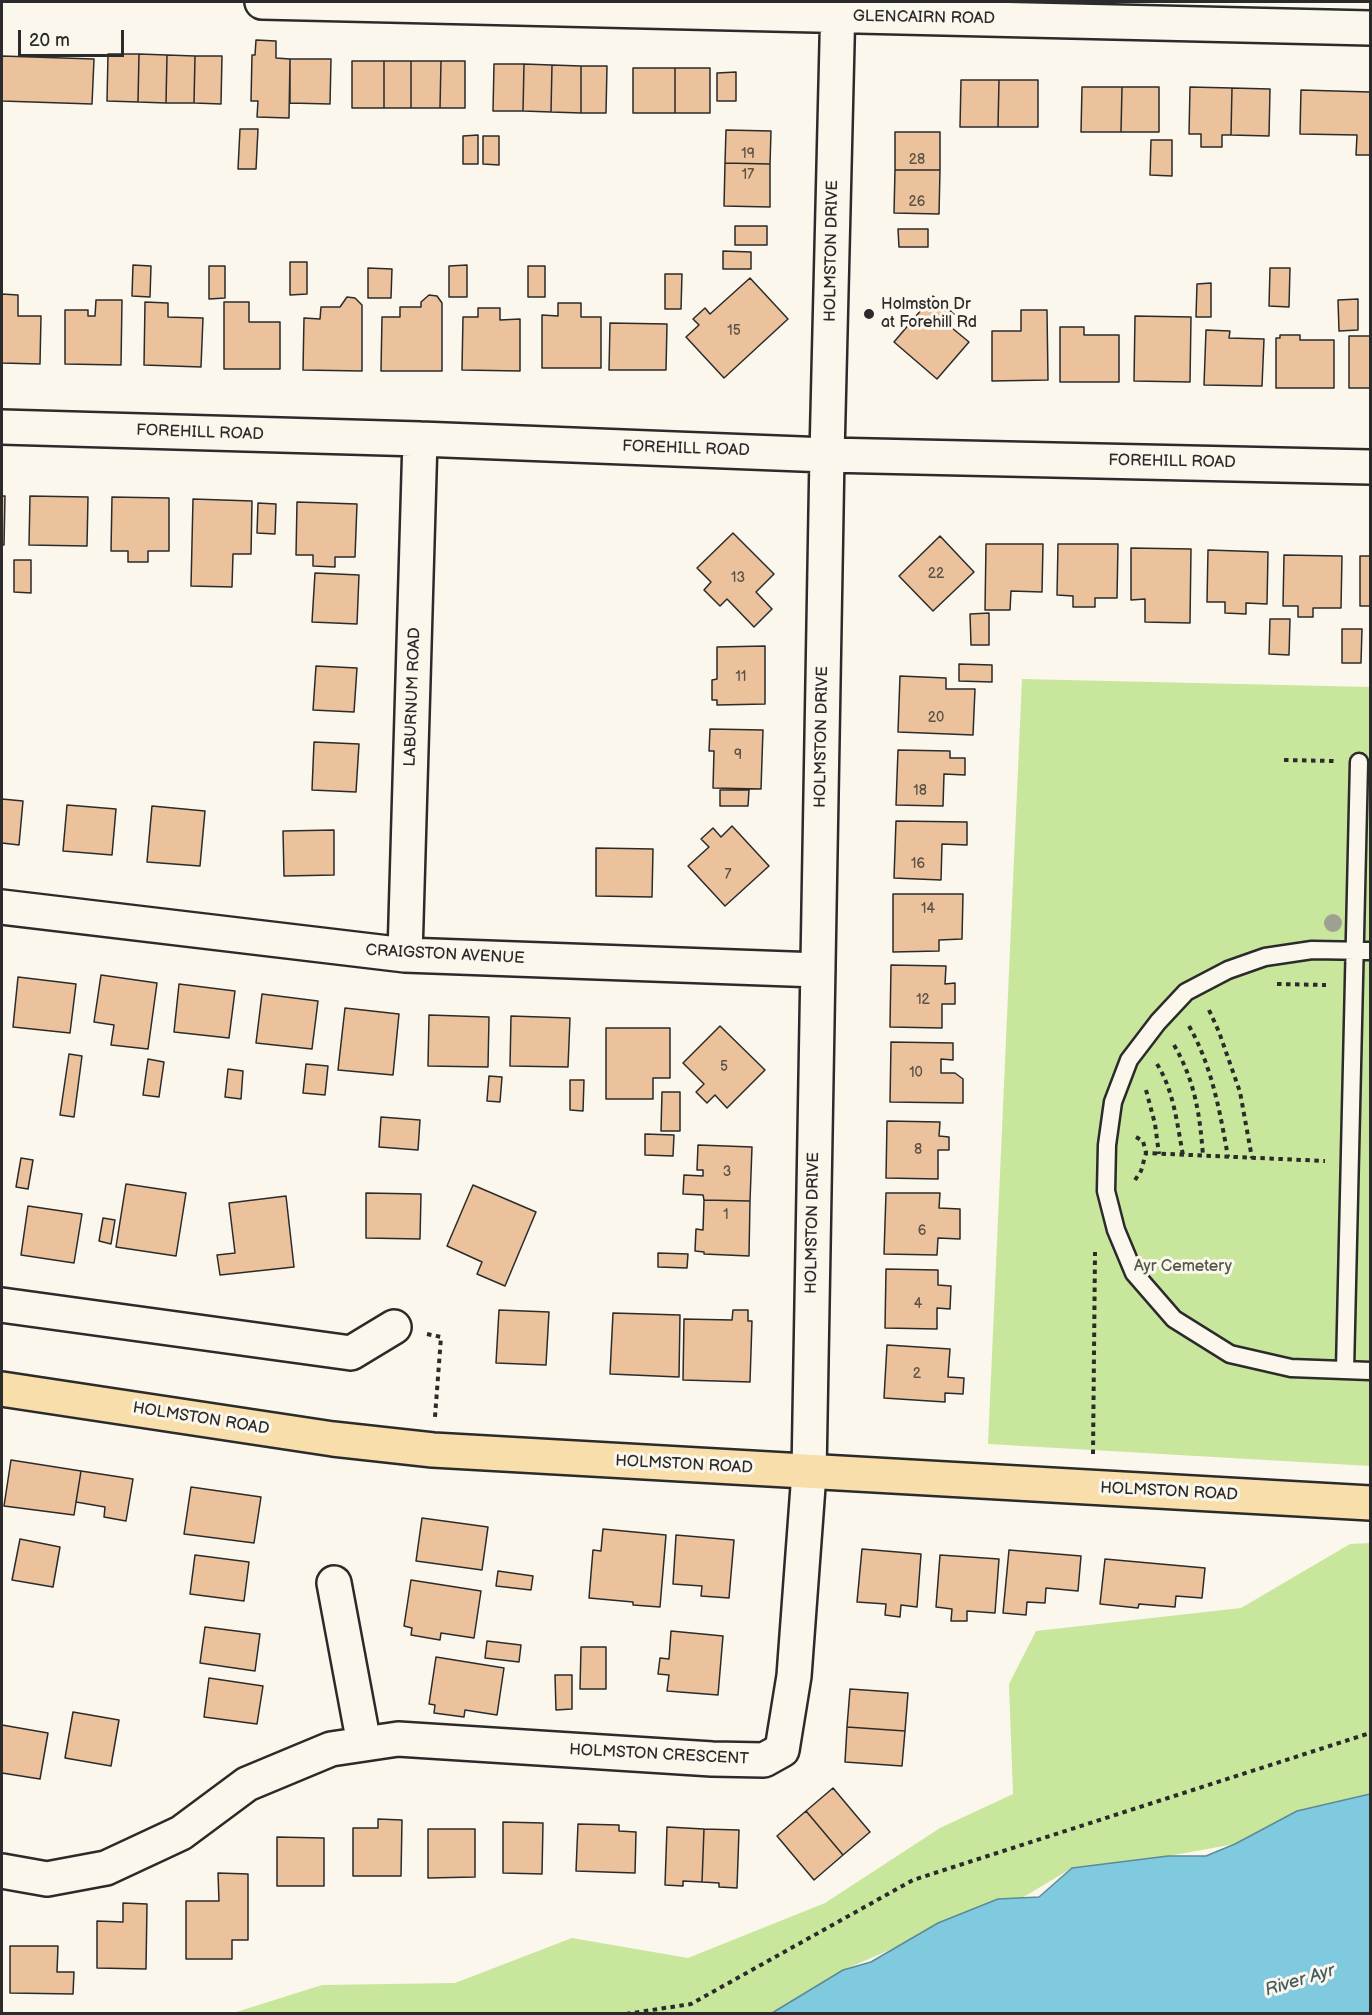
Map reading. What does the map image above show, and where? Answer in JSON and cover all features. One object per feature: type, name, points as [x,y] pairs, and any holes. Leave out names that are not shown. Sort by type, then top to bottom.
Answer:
[{"type":"main road","name":"HOLMSTON ROAD","points":[[2,1389],[333,1439],[433,1450],[808,1473],[1371,1503]]},
{"type":"street","name":"GLENCAIRN ROAD","points":[[262,2],[838,9],[1371,28]]},
{"type":"street","name":"HOLMSTON DRIVE","points":[[808,1473],[827,455],[838,9]]},
{"type":"street","name":"FOREHILL ROAD","points":[[2,427],[420,438],[827,455],[1371,466]]},
{"type":"street","name":"LABURNUM ROAD","points":[[405,956],[420,438]]},
{"type":"street","name":"CRAIGSTON AVENUE","points":[[2,907],[405,956],[818,970]]},
{"type":"street","points":[[2,1305],[351,1353],[394,1327]]},
{"type":"street","name":"HOLMSTON CRESCENT","points":[[2,1870],[47,1879],[106,1868],[181,1833],[247,1784],[331,1749],[398,1739],[712,1759],[764,1760],[782,1750],[795,1676],[808,1473]]},
{"type":"street","points":[[334,1583],[364,1744]]},
{"type":"lane","points":[[1345,1370],[1354,986],[1363,951],[1359,762]]},
{"type":"lane","points":[[1363,951],[1312,950],[1264,957],[1228,970],[1186,992],[1142,1041],[1129,1060],[1113,1102],[1107,1145],[1106,1191],[1116,1230],[1134,1274],[1174,1319],[1230,1354],[1291,1368],[1371,1371]]},
{"type":"path","points":[[1284,760],[1359,762]]},
{"type":"path","points":[[1274,984],[1354,986]]},
{"type":"path","points":[[1193,989],[1206,1005],[1219,1032],[1236,1082],[1252,1158]]},
{"type":"path","points":[[1173,1005],[1198,1041],[1218,1100],[1228,1157]]},
{"type":"path","points":[[1158,1022],[1183,1060],[1199,1111],[1203,1156]]},
{"type":"path","points":[[1142,1041],[1163,1074],[1174,1107],[1183,1155]]},
{"type":"path","points":[[1129,1060],[1146,1086],[1159,1154]]},
{"type":"path","points":[[1106,1180],[1134,1181],[1141,1172],[1146,1154],[1350,1162]]},
{"type":"path","points":[[1093,1488],[1096,1217],[1111,1211]]},
{"type":"path","points":[[394,1327],[441,1337],[433,1450]]},
{"type":"path","points":[[626,2013],[691,2004],[912,1880],[1371,1733]]},
{"type":"green space","name":"Ayr Cemetery","points":[[1022,679],[1370,687],[1370,1466],[988,1444]]},
{"type":"green space","points":[[1370,1543],[1370,1794],[1276,1822],[1235,1844],[1168,1856],[1072,1868],[1022,1898],[981,1906],[938,1923],[899,1946],[843,1970],[772,2013],[230,2014],[322,1985],[455,1983],[572,1938],[688,1958],[825,1903],[940,1828],[1013,1794],[1009,1684],[1036,1631],[1241,1608],[1350,1544]]},
{"type":"water","name":"River Ayr","points":[[1370,1794],[1370,2013],[772,2013],[843,1970],[871,1962],[938,1923],[998,1899],[1039,1897],[1072,1868],[1168,1856],[1206,1856],[1235,1844],[1297,1811]]},
{"type":"building","points":[[256,40],[276,41],[276,58],[290,59],[289,118],[257,117],[258,101],[251,101],[252,55],[255,55]]},
{"type":"building","points":[[108,54],[139,54],[138,102],[107,101]]},
{"type":"building","points":[[139,54],[167,55],[166,103],[138,102]]},
{"type":"building","points":[[167,55],[195,56],[194,103],[166,103]]},
{"type":"building","points":[[2,56],[94,59],[92,104],[2,101]]},
{"type":"building","points":[[195,56],[222,56],[221,104],[194,103]]},
{"type":"building","points":[[290,59],[331,59],[330,104],[290,103]]},
{"type":"building","points":[[352,61],[384,61],[384,108],[352,108]]},
{"type":"building","points":[[384,61],[411,61],[411,108],[384,108]]},
{"type":"building","points":[[411,61],[441,61],[440,108],[411,108]]},
{"type":"building","points":[[441,61],[465,61],[465,108],[440,108]]},
{"type":"building","points":[[494,64],[524,64],[523,111],[493,111]]},
{"type":"building","points":[[524,64],[552,65],[551,112],[523,111]]},
{"type":"building","points":[[552,65],[581,66],[581,113],[551,112]]},
{"type":"building","points":[[581,66],[607,66],[606,113],[581,113]]},
{"type":"building","points":[[633,68],[675,68],[675,113],[633,113]]},
{"type":"building","points":[[675,68],[710,68],[710,113],[675,113]]},
{"type":"building","points":[[736,72],[736,101],[717,101],[717,73]]},
{"type":"building","points":[[961,80],[999,80],[998,127],[960,127]]},
{"type":"building","points":[[999,80],[1038,80],[1038,127],[998,127]]},
{"type":"building","points":[[1082,87],[1122,87],[1121,132],[1081,132]]},
{"type":"building","points":[[1122,87],[1159,87],[1159,132],[1121,132]]},
{"type":"building","points":[[1190,87],[1232,88],[1231,135],[1222,135],[1222,147],[1201,147],[1201,134],[1189,134]]},
{"type":"building","points":[[1232,88],[1270,89],[1269,136],[1231,135]]},
{"type":"building","points":[[1301,90],[1370,92],[1370,155],[1356,155],[1357,135],[1300,134]]},
{"type":"building","points":[[240,129],[258,129],[256,169],[238,169]]},
{"type":"building","points":[[726,130],[771,131],[770,164],[725,163]]},
{"type":"building","points":[[895,132],[940,132],[940,170],[895,170]]},
{"type":"building","points":[[478,135],[478,164],[463,164],[463,136]]},
{"type":"building","points":[[483,136],[499,136],[499,165],[483,164]]},
{"type":"building","points":[[1151,140],[1172,140],[1172,176],[1150,175]]},
{"type":"building","points":[[725,163],[770,164],[770,207],[724,206]]},
{"type":"building","points":[[895,170],[940,170],[939,214],[894,213]]},
{"type":"building","points":[[735,226],[767,226],[767,245],[735,245]]},
{"type":"building","points":[[898,229],[928,229],[928,247],[899,247]]},
{"type":"building","points":[[723,251],[751,252],[751,269],[723,269]]},
{"type":"building","points":[[290,262],[307,262],[307,294],[290,295]]},
{"type":"building","points":[[133,265],[151,266],[150,297],[132,296]]},
{"type":"building","points":[[467,265],[467,297],[449,297],[449,266]]},
{"type":"building","points":[[209,266],[225,266],[225,298],[209,299]]},
{"type":"building","points":[[528,266],[545,266],[545,297],[528,297]]},
{"type":"building","points":[[368,268],[392,269],[391,298],[368,298]]},
{"type":"building","points":[[1270,268],[1290,268],[1289,307],[1269,306]]},
{"type":"building","points":[[665,274],[682,274],[681,309],[665,309]]},
{"type":"building","points":[[750,278],[788,319],[724,378],[686,337],[699,325],[693,319],[705,308],[710,314]]},
{"type":"building","points":[[1211,283],[1211,317],[1196,317],[1197,284]]},
{"type":"building","points":[[2,294],[18,295],[18,316],[41,316],[40,364],[2,363]]},
{"type":"building","points":[[429,295],[437,296],[442,303],[442,371],[381,371],[382,317],[400,317],[400,307],[421,307],[421,302]]},
{"type":"building","points":[[933,296],[954,314],[946,323],[969,342],[937,379],[894,342]]},
{"type":"building","points":[[347,297],[355,298],[362,305],[362,371],[303,370],[304,318],[320,319],[321,307],[340,307]]},
{"type":"building","points":[[1358,299],[1358,330],[1339,331],[1338,300]]},
{"type":"building","points":[[96,300],[122,300],[121,365],[65,364],[65,310],[88,310],[88,316],[95,316]]},
{"type":"building","points":[[145,302],[168,303],[168,317],[203,318],[201,367],[144,365]]},
{"type":"building","points":[[224,302],[249,302],[249,322],[280,322],[280,369],[224,369]]},
{"type":"building","points":[[558,303],[581,303],[581,317],[601,317],[601,368],[542,368],[542,315],[558,316]]},
{"type":"building","points":[[478,308],[500,308],[500,320],[520,319],[520,371],[462,370],[463,317],[478,317]]},
{"type":"building","points":[[1021,310],[1047,310],[1048,380],[992,381],[992,331],[1021,331]]},
{"type":"building","points":[[1135,316],[1191,317],[1190,382],[1134,381]]},
{"type":"building","points":[[610,323],[667,324],[666,370],[609,370]]},
{"type":"building","points":[[1060,327],[1084,327],[1084,335],[1119,335],[1119,382],[1060,382]]},
{"type":"building","points":[[1206,330],[1230,331],[1229,338],[1264,339],[1262,386],[1204,385]]},
{"type":"building","points":[[1280,335],[1300,335],[1300,340],[1334,340],[1334,388],[1276,388],[1276,338],[1280,338]]},
{"type":"building","points":[[1349,336],[1370,336],[1370,388],[1349,388]]},
{"type":"building","points":[[2,496],[5,496],[4,545],[2,545]]},
{"type":"building","points":[[30,496],[88,497],[87,546],[29,545]]},
{"type":"building","points":[[112,497],[169,498],[169,551],[148,551],[148,562],[128,562],[128,551],[111,551]]},
{"type":"building","points":[[193,499],[252,501],[251,554],[233,554],[232,587],[191,586]]},
{"type":"building","points":[[297,502],[357,504],[355,557],[335,557],[335,567],[313,566],[313,555],[296,555]]},
{"type":"building","points":[[258,503],[276,504],[275,534],[257,533]]},
{"type":"building","points":[[733,533],[774,574],[756,592],[772,609],[754,627],[727,599],[720,606],[704,590],[711,582],[697,568]]},
{"type":"building","points":[[940,536],[974,572],[933,611],[899,576]]},
{"type":"building","points":[[986,544],[1043,544],[1042,592],[1011,591],[1010,610],[985,610]]},
{"type":"building","points":[[1058,544],[1118,544],[1117,598],[1095,598],[1095,607],[1073,607],[1073,596],[1057,595]]},
{"type":"building","points":[[1131,548],[1191,549],[1190,623],[1145,622],[1145,599],[1131,600]]},
{"type":"building","points":[[1208,550],[1268,552],[1267,604],[1246,603],[1246,614],[1225,613],[1225,602],[1207,602]]},
{"type":"building","points":[[1284,555],[1342,556],[1341,608],[1313,608],[1313,617],[1298,617],[1298,606],[1283,606]]},
{"type":"building","points":[[1360,556],[1370,556],[1370,606],[1360,606]]},
{"type":"building","points":[[14,560],[31,560],[31,593],[14,592]]},
{"type":"building","points":[[315,573],[359,575],[357,624],[312,622]]},
{"type":"building","points":[[989,613],[989,645],[971,645],[970,614]]},
{"type":"building","points":[[1270,619],[1290,619],[1289,655],[1269,654]]},
{"type":"building","points":[[1342,629],[1362,629],[1361,663],[1342,663]]},
{"type":"building","points":[[765,646],[765,704],[717,705],[717,700],[712,700],[712,680],[717,679],[717,647]]},
{"type":"building","points":[[959,664],[992,665],[992,682],[959,681]]},
{"type":"building","points":[[316,666],[357,668],[354,712],[313,710]]},
{"type":"building","points":[[900,676],[946,678],[946,689],[975,689],[973,735],[898,732]]},
{"type":"building","points":[[710,729],[763,730],[761,789],[713,788],[714,751],[709,751]]},
{"type":"building","points":[[314,742],[359,744],[356,792],[312,790]]},
{"type":"building","points":[[898,750],[950,751],[950,758],[965,758],[965,775],[944,774],[943,806],[896,805]]},
{"type":"building","points":[[720,790],[749,790],[748,806],[720,806]]},
{"type":"building","points":[[2,799],[23,801],[19,845],[2,843]]},
{"type":"building","points":[[67,805],[116,809],[112,855],[63,851]]},
{"type":"building","points":[[152,806],[205,811],[200,866],[147,862]]},
{"type":"building","points":[[896,821],[967,822],[967,845],[942,844],[941,880],[894,878]]},
{"type":"building","points":[[732,826],[769,866],[725,906],[688,866],[709,847],[701,839],[713,828],[721,837]]},
{"type":"building","points":[[334,830],[334,875],[284,876],[283,831]]},
{"type":"building","points":[[596,848],[653,849],[652,897],[596,896]]},
{"type":"building","points":[[893,894],[963,894],[962,939],[939,940],[939,951],[893,952]]},
{"type":"building","points":[[891,965],[946,966],[945,984],[955,983],[955,1004],[942,1004],[942,1028],[890,1027]]},
{"type":"building","points":[[101,975],[157,983],[148,1049],[111,1045],[114,1025],[94,1022]]},
{"type":"building","points":[[18,977],[76,984],[70,1033],[13,1027]]},
{"type":"building","points":[[179,984],[235,991],[229,1038],[174,1032]]},
{"type":"building","points":[[262,994],[318,1001],[312,1049],[256,1043]]},
{"type":"building","points":[[345,1008],[399,1014],[393,1075],[338,1070]]},
{"type":"building","points":[[429,1015],[489,1017],[488,1067],[428,1066]]},
{"type":"building","points":[[511,1016],[570,1018],[568,1067],[510,1066]]},
{"type":"building","points":[[720,1026],[765,1070],[727,1108],[715,1095],[707,1103],[696,1092],[704,1084],[683,1063]]},
{"type":"building","points":[[606,1028],[670,1028],[670,1078],[653,1078],[653,1099],[606,1099]]},
{"type":"building","points":[[891,1042],[953,1043],[953,1060],[941,1059],[941,1073],[955,1073],[963,1079],[963,1103],[890,1102]]},
{"type":"building","points":[[69,1054],[82,1056],[74,1117],[60,1115]]},
{"type":"building","points":[[148,1059],[164,1062],[159,1097],[143,1095]]},
{"type":"building","points":[[306,1064],[328,1066],[325,1095],[303,1093]]},
{"type":"building","points":[[228,1069],[243,1071],[241,1099],[225,1097]]},
{"type":"building","points":[[489,1076],[502,1077],[500,1102],[487,1101]]},
{"type":"building","points":[[570,1080],[584,1080],[583,1111],[570,1110]]},
{"type":"building","points":[[662,1092],[680,1092],[680,1131],[661,1131]]},
{"type":"building","points":[[381,1117],[420,1120],[418,1150],[379,1147]]},
{"type":"building","points":[[887,1121],[940,1122],[939,1136],[949,1137],[949,1150],[938,1150],[938,1179],[886,1178]]},
{"type":"building","points":[[645,1134],[674,1135],[673,1156],[645,1155]]},
{"type":"building","points":[[698,1145],[752,1147],[750,1201],[704,1200],[703,1195],[683,1194],[684,1175],[703,1176],[703,1170],[697,1170]]},
{"type":"building","points":[[21,1158],[33,1160],[28,1189],[16,1187]]},
{"type":"building","points":[[126,1184],[186,1193],[176,1256],[116,1247]]},
{"type":"building","points":[[473,1185],[536,1212],[505,1286],[477,1274],[482,1262],[447,1246]]},
{"type":"building","points":[[366,1193],[421,1194],[420,1239],[366,1238]]},
{"type":"building","points":[[886,1193],[940,1193],[939,1208],[960,1209],[960,1239],[938,1238],[937,1255],[884,1254]]},
{"type":"building","points":[[286,1196],[294,1267],[220,1275],[217,1255],[235,1253],[229,1203]]},
{"type":"building","points":[[704,1200],[750,1201],[749,1256],[704,1254],[704,1252],[695,1251],[696,1229],[703,1230]]},
{"type":"building","points":[[28,1206],[82,1214],[74,1263],[21,1255]]},
{"type":"building","points":[[103,1218],[115,1220],[111,1244],[99,1241]]},
{"type":"building","points":[[658,1253],[688,1254],[687,1268],[658,1267]]},
{"type":"building","points":[[886,1269],[938,1270],[938,1285],[951,1286],[950,1309],[937,1308],[937,1329],[885,1328]]},
{"type":"building","points":[[499,1310],[549,1312],[546,1365],[496,1363]]},
{"type":"building","points":[[733,1310],[748,1310],[748,1321],[752,1321],[750,1382],[683,1380],[684,1319],[732,1320]]},
{"type":"building","points":[[613,1313],[680,1315],[679,1377],[610,1374]]},
{"type":"building","points":[[887,1345],[950,1349],[948,1377],[964,1378],[963,1394],[945,1393],[945,1402],[884,1398]]},
{"type":"building","points":[[11,1460],[81,1471],[74,1515],[4,1506]]},
{"type":"building","points":[[81,1471],[133,1479],[126,1521],[104,1517],[105,1507],[76,1502]]},
{"type":"building","points":[[191,1487],[261,1497],[254,1543],[184,1534]]},
{"type":"building","points":[[422,1518],[488,1527],[482,1570],[416,1561]]},
{"type":"building","points":[[603,1529],[666,1535],[660,1607],[589,1598],[593,1550],[601,1551]]},
{"type":"building","points":[[676,1535],[734,1540],[729,1598],[701,1596],[702,1586],[673,1584]]},
{"type":"building","points":[[20,1539],[60,1547],[53,1587],[12,1580]]},
{"type":"building","points":[[862,1549],[921,1554],[917,1607],[901,1605],[900,1617],[885,1615],[886,1604],[857,1602]]},
{"type":"building","points":[[1009,1550],[1081,1556],[1078,1591],[1046,1588],[1045,1603],[1027,1602],[1026,1615],[1003,1613]]},
{"type":"building","points":[[195,1555],[249,1562],[244,1601],[190,1594]]},
{"type":"building","points":[[940,1555],[999,1559],[995,1613],[967,1611],[967,1621],[951,1621],[952,1609],[936,1607]]},
{"type":"building","points":[[1105,1559],[1205,1568],[1202,1598],[1176,1596],[1175,1607],[1139,1604],[1138,1608],[1100,1604]]},
{"type":"building","points":[[498,1571],[533,1576],[531,1590],[496,1586]]},
{"type":"building","points":[[411,1580],[481,1591],[474,1638],[441,1633],[440,1640],[411,1635],[412,1628],[404,1626]]},
{"type":"building","points":[[205,1627],[260,1634],[255,1671],[200,1663]]},
{"type":"building","points":[[671,1631],[723,1636],[718,1695],[667,1691],[669,1675],[658,1674],[660,1658],[669,1659]]},
{"type":"building","points":[[487,1641],[521,1645],[519,1662],[485,1658]]},
{"type":"building","points":[[581,1647],[606,1647],[606,1689],[580,1689]]},
{"type":"building","points":[[436,1657],[504,1668],[497,1715],[465,1710],[464,1717],[434,1713],[435,1705],[429,1704]]},
{"type":"building","points":[[555,1675],[572,1675],[572,1709],[556,1710]]},
{"type":"building","points":[[209,1678],[263,1686],[257,1724],[204,1717]]},
{"type":"building","points":[[850,1689],[908,1693],[905,1731],[847,1727]]},
{"type":"building","points":[[73,1712],[119,1720],[111,1766],[65,1758]]},
{"type":"building","points":[[2,1725],[48,1733],[40,1779],[2,1773]]},
{"type":"building","points":[[847,1727],[905,1731],[902,1766],[845,1762]]},
{"type":"building","points":[[833,1788],[870,1832],[843,1855],[806,1811]]},
{"type":"building","points":[[806,1811],[843,1855],[814,1880],[777,1836]]},
{"type":"building","points":[[378,1819],[402,1820],[401,1876],[353,1876],[353,1828],[378,1828]]},
{"type":"building","points":[[503,1822],[543,1823],[542,1874],[503,1873]]},
{"type":"building","points":[[578,1824],[619,1825],[619,1831],[636,1832],[635,1873],[576,1871]]},
{"type":"building","points":[[667,1827],[704,1829],[702,1882],[683,1881],[683,1886],[665,1885]]},
{"type":"building","points":[[428,1829],[475,1829],[475,1877],[428,1878]]},
{"type":"building","points":[[704,1829],[739,1830],[737,1888],[719,1887],[719,1883],[702,1882]]},
{"type":"building","points":[[277,1837],[324,1838],[324,1886],[277,1886]]},
{"type":"building","points":[[218,1873],[248,1874],[248,1940],[232,1940],[232,1959],[186,1959],[186,1901],[219,1901]]},
{"type":"building","points":[[123,1903],[147,1904],[146,1969],[97,1968],[97,1921],[123,1922]]},
{"type":"building","points":[[10,1946],[58,1946],[57,1972],[74,1972],[73,1994],[10,1993]]},
{"type":"place","name":"Holmston Dr at Forehill Rd","points":[[869,314]]}]
